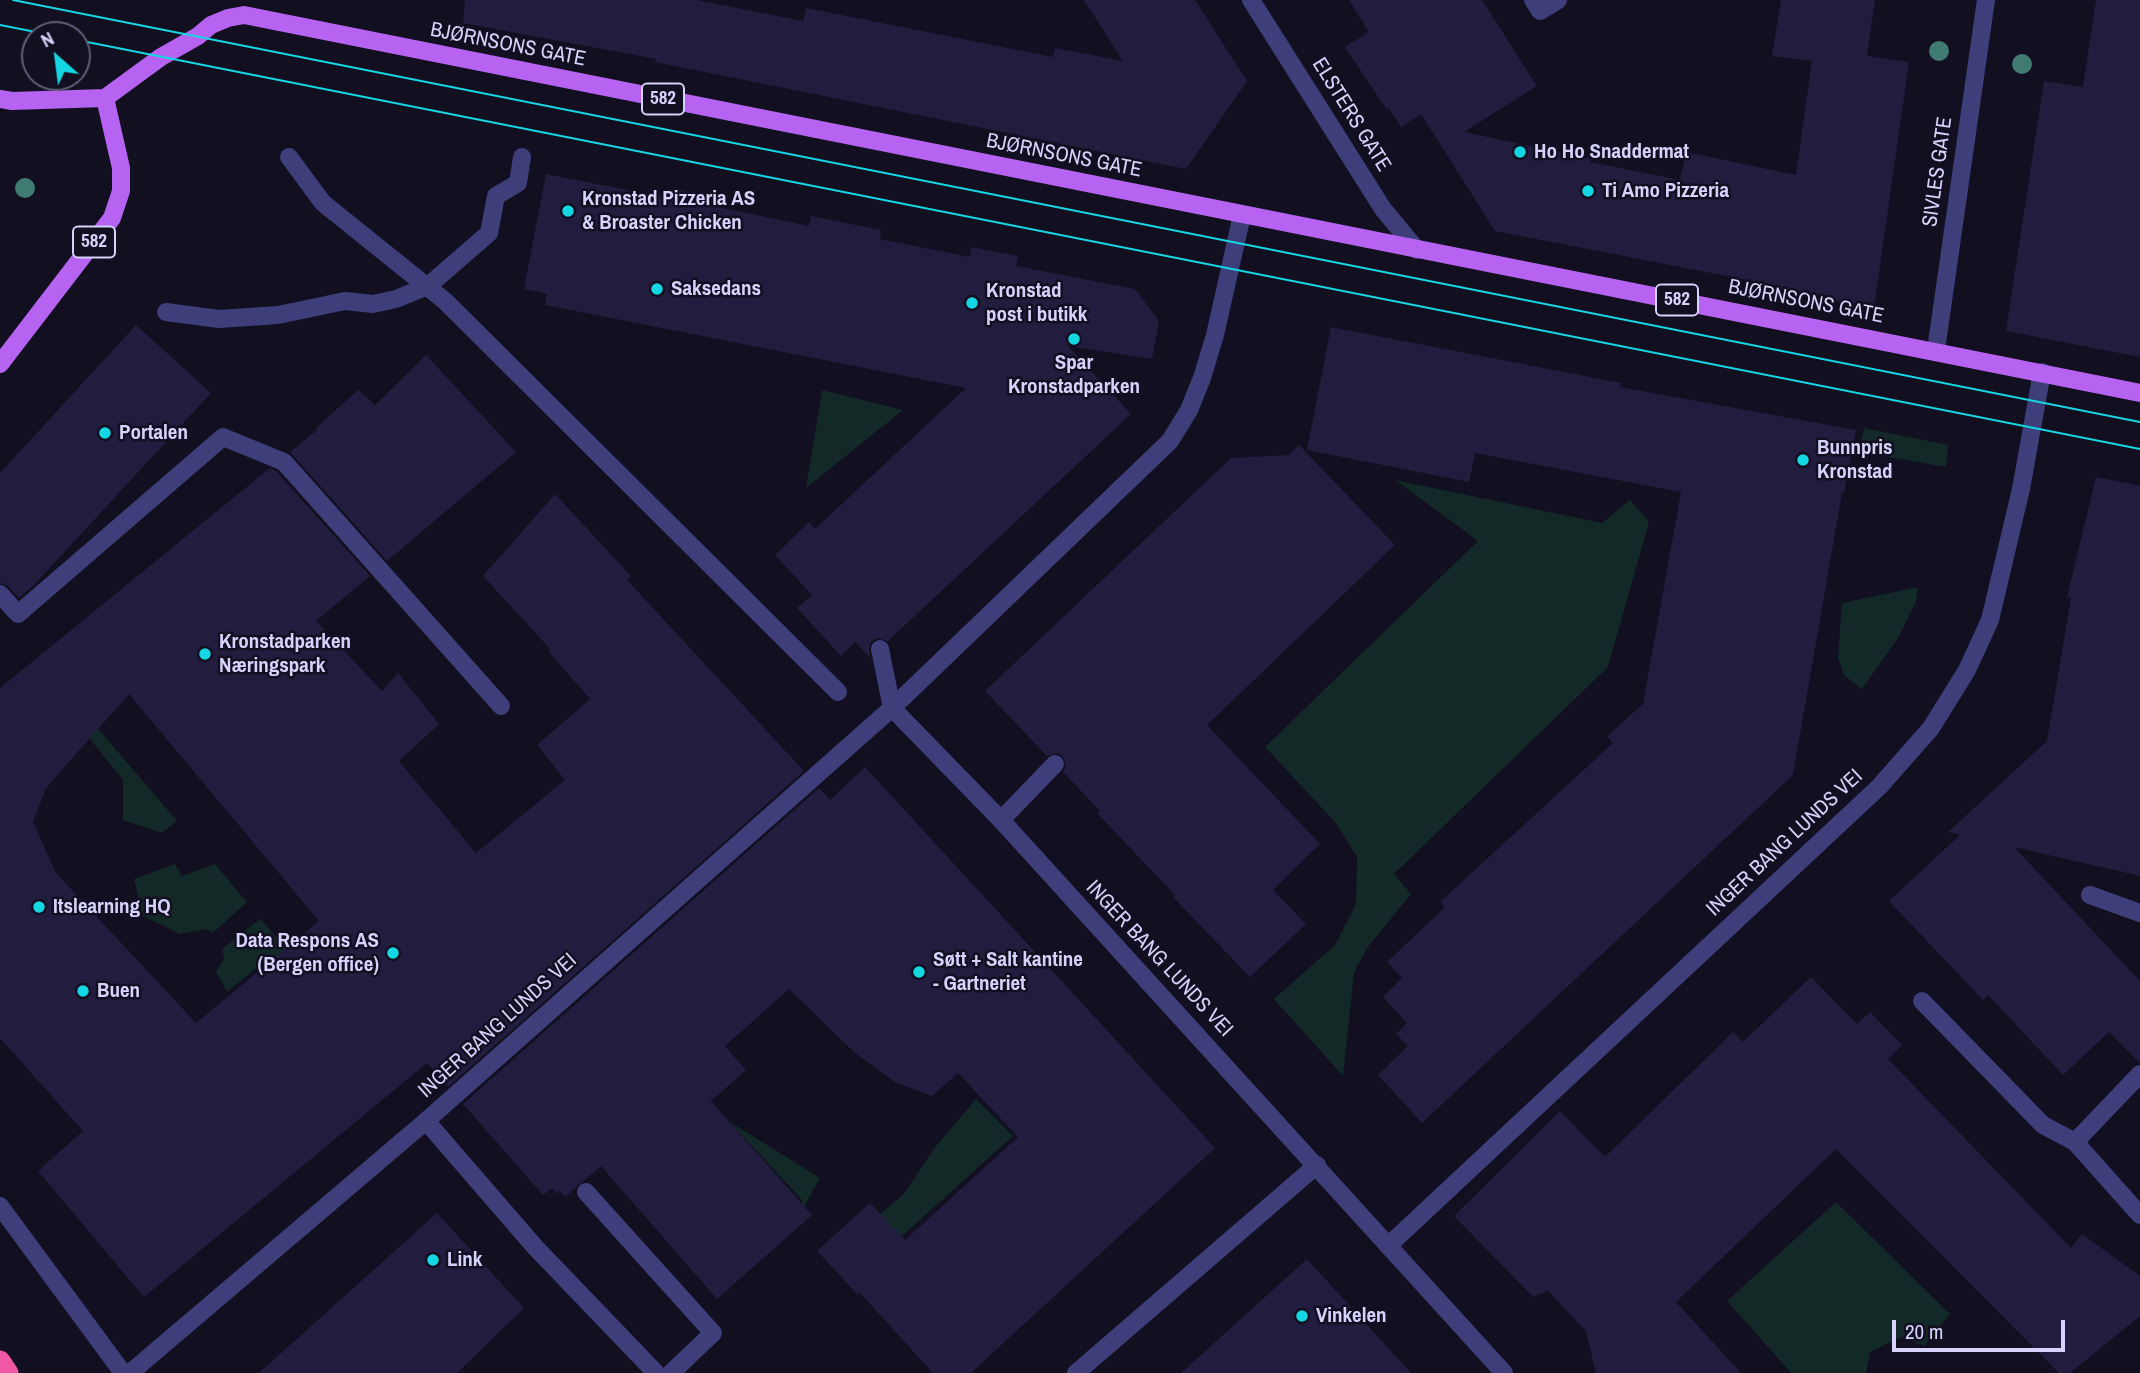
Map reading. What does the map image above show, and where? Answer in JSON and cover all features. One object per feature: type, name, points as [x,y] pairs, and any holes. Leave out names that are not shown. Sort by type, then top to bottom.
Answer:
[{"type":"highway","points":[[0,1361],[8,1373]]},
{"type":"main road","name":"BJØRNSONS GATE","points":[[105,98],[211,25],[244,15],[1417,250],[1936,350],[2140,393]]},
{"type":"main road","points":[[0,99],[12,101],[105,98]]},
{"type":"main road","name":"582","points":[[0,364],[112,218],[121,191],[121,168],[105,98]]},
{"type":"street","name":"ELSTERS GATE","points":[[1251,0],[1383,209],[1417,250]]},
{"type":"street","points":[[1533,0],[1541,11],[1558,0]]},
{"type":"street","name":"SIVLES GATE","points":[[1936,350],[1986,0]]},
{"type":"street","points":[[289,157],[323,203],[428,286],[838,692]]},
{"type":"street","points":[[166,312],[219,319],[278,314],[345,301],[373,304],[396,299],[428,286],[489,233],[496,196],[517,183],[522,157]]},
{"type":"street","name":"INGER BANG LUNDS VEI","points":[[130,1373],[426,1121],[892,708],[1170,440],[1189,410],[1202,377],[1222,305],[1242,215]]},
{"type":"street","name":"INGER BANG LUNDS VEI","points":[[1389,1245],[1870,796],[1931,729],[1967,670],[1990,620],[2021,489],[2042,372]]},
{"type":"street","points":[[0,594],[18,614],[223,437],[284,462],[501,706]]},
{"type":"street","points":[[880,649],[892,708]]},
{"type":"street","name":"INGER BANG LUNDS VEI","points":[[892,708],[1001,820],[1504,1373]]},
{"type":"street","points":[[1001,820],[1055,764]]},
{"type":"street","points":[[2090,895],[2140,913]]},
{"type":"street","points":[[1922,1001],[2043,1125],[2075,1142],[2140,1215]]},
{"type":"street","points":[[2075,1142],[2140,1074]]},
{"type":"street","points":[[426,1121],[535,1247],[656,1373]]},
{"type":"street","points":[[1076,1373],[1317,1165]]},
{"type":"street","points":[[586,1192],[713,1333],[671,1373]]},
{"type":"street","points":[[0,1206],[123,1373]]},
{"type":"green space","points":[[822,390],[903,410],[806,488]]},
{"type":"green space","points":[[1864,428],[1948,445],[1946,467],[1859,452]]},
{"type":"green space","points":[[1395,480],[1602,523],[1630,500],[1649,522],[1608,667],[1394,874],[1411,894],[1367,948],[1354,973],[1343,1076],[1274,999],[1335,945],[1356,904],[1357,857],[1336,823],[1265,747],[1478,541]]},
{"type":"green space","points":[[1918,587],[1916,601],[1898,638],[1862,689],[1844,675],[1838,658],[1842,603]]},
{"type":"green space","points":[[76,703],[177,821],[162,833],[123,820],[123,780],[68,712]]},
{"type":"green space","points":[[175,864],[182,876],[215,864],[247,902],[213,933],[207,929],[180,934],[143,916],[134,879]]},
{"type":"green space","points":[[260,919],[382,1054],[263,963],[227,992],[216,971],[224,959],[222,949]]},
{"type":"green space","points":[[976,1099],[1013,1136],[901,1237],[880,1214],[904,1194],[933,1150]]},
{"type":"green space","points":[[730,1122],[820,1178],[802,1211],[802,1200]]},
{"type":"green space","points":[[1836,1202],[1950,1314],[1924,1346],[1902,1337],[1870,1352],[1866,1373],[1791,1373],[1727,1301]]},
{"type":"building","points":[[465,0],[697,0],[803,21],[806,8],[1053,57],[1055,48],[1123,61],[1084,0],[1195,0],[1247,81],[1186,169],[655,62],[656,59],[463,23]]},
{"type":"building","points":[[1349,0],[1482,0],[1537,86],[1464,132],[1680,180],[1686,152],[1796,175],[1812,61],[1772,56],[1781,0],[1875,0],[1867,56],[1909,62],[1874,308],[1763,283],[1495,231],[1421,114],[1401,127],[1345,47],[1369,32]]},
{"type":"building","points":[[2096,0],[2140,0],[2140,357],[2006,331],[2044,81],[2083,87]]},
{"type":"building","points":[[546,174],[673,199],[675,189],[720,198],[718,207],[809,226],[811,216],[881,230],[880,239],[970,257],[971,247],[1018,256],[1016,266],[1135,289],[1159,321],[1152,359],[1068,346],[1131,414],[888,641],[878,638],[872,641],[869,646],[870,658],[855,642],[841,656],[797,608],[812,595],[775,555],[809,522],[815,529],[966,388],[545,305],[547,294],[524,289]]},
{"type":"building","name":"Portalen","points":[[136,325],[211,393],[19,598],[8,586],[0,583],[0,473]]},
{"type":"building","points":[[1331,327],[1621,383],[1620,387],[1856,430],[1842,493],[1793,775],[1422,1123],[1378,1075],[1408,1046],[1396,1034],[1407,1023],[1383,997],[1402,978],[1387,962],[1444,908],[1441,901],[1613,743],[1607,736],[1643,704],[1681,492],[1475,453],[1469,482],[1307,450]]},
{"type":"building","points":[[426,355],[516,452],[387,561],[290,452],[358,390],[375,405]]},
{"type":"building","points":[[1299,445],[1395,545],[1207,725],[1320,844],[1273,890],[1306,924],[1250,977],[1097,813],[1100,811],[1063,772],[1066,766],[1063,756],[1057,753],[1047,756],[985,691],[1231,458],[1289,455]]},
{"type":"building","points":[[270,468],[277,472],[370,576],[316,621],[382,691],[398,673],[439,724],[399,761],[476,853],[565,780],[537,745],[590,699],[549,652],[551,650],[483,576],[555,494],[631,576],[627,580],[804,771],[448,1087],[427,1063],[144,1297],[38,1171],[83,1131],[0,1038],[0,688]],"holes":[[[129,694],[319,921],[196,1023],[56,873],[33,822],[46,788]]]},
{"type":"building","points":[[2096,477],[2140,486],[2140,876],[2014,847],[2140,981],[2140,1063],[2109,1032],[2063,1075],[1988,995],[1983,1000],[1889,901],[1960,835],[1948,832],[2047,741],[2071,598],[2067,597]]},
{"type":"building","points":[[865,767],[1215,1148],[971,1373],[933,1373],[860,1293],[858,1295],[817,1251],[870,1203],[905,1240],[1018,1137],[958,1073],[932,1096],[895,1082],[855,1053],[789,989],[725,1046],[746,1070],[711,1101],[812,1215],[717,1299],[601,1166],[565,1197],[552,1188],[543,1195],[463,1104],[819,788],[830,800]]},
{"type":"building","points":[[1811,977],[1857,1024],[1870,1012],[1902,1045],[1888,1059],[2071,1248],[2082,1234],[2140,1276],[2140,1316],[2070,1373],[2059,1373],[1836,1149],[1676,1302],[1741,1373],[1596,1373],[1586,1331],[1548,1291],[1533,1297],[1454,1216],[1560,1111],[1605,1157],[1733,1032],[1743,1042]]},
{"type":"building","name":"Link","points":[[437,1213],[524,1308],[457,1373],[259,1373]]},
{"type":"building","name":"Vinkelen","points":[[1307,1259],[1411,1373],[1181,1373]]},
{"type":"tram line","points":[[13,0],[2140,422]]},
{"type":"tram line","points":[[0,25],[21,29]]},
{"type":"tram line","points":[[91,43],[2140,449]]},
{"type":"place","name":"Ho Ho Snaddermat","points":[[1520,152]]},
{"type":"place","name":"Ti Amo Pizzeria","points":[[1588,191]]},
{"type":"place","name":"Kronstad Pizzeria AS & Broaster Chicken","points":[[568,211]]},
{"type":"place","name":"Saksedans","points":[[657,289]]},
{"type":"place","name":"Kronstad post i butikk","points":[[972,303]]},
{"type":"place","name":"Spar Kronstadparken","points":[[1074,339]]},
{"type":"place","name":"Portalen","points":[[105,433]]},
{"type":"place","name":"Bunnpris Kronstad","points":[[1803,460]]},
{"type":"place","name":"Kronstadparken Næringspark","points":[[205,654]]},
{"type":"place","name":"Itslearning HQ","points":[[39,907]]},
{"type":"place","name":"Data Respons AS (Bergen office)","points":[[393,953]]},
{"type":"place","name":"Søtt + Salt kantine - Gartneriet","points":[[919,972]]},
{"type":"place","name":"Buen","points":[[83,991]]},
{"type":"place","name":"Link","points":[[433,1260]]},
{"type":"place","name":"Vinkelen","points":[[1302,1316]]}]
